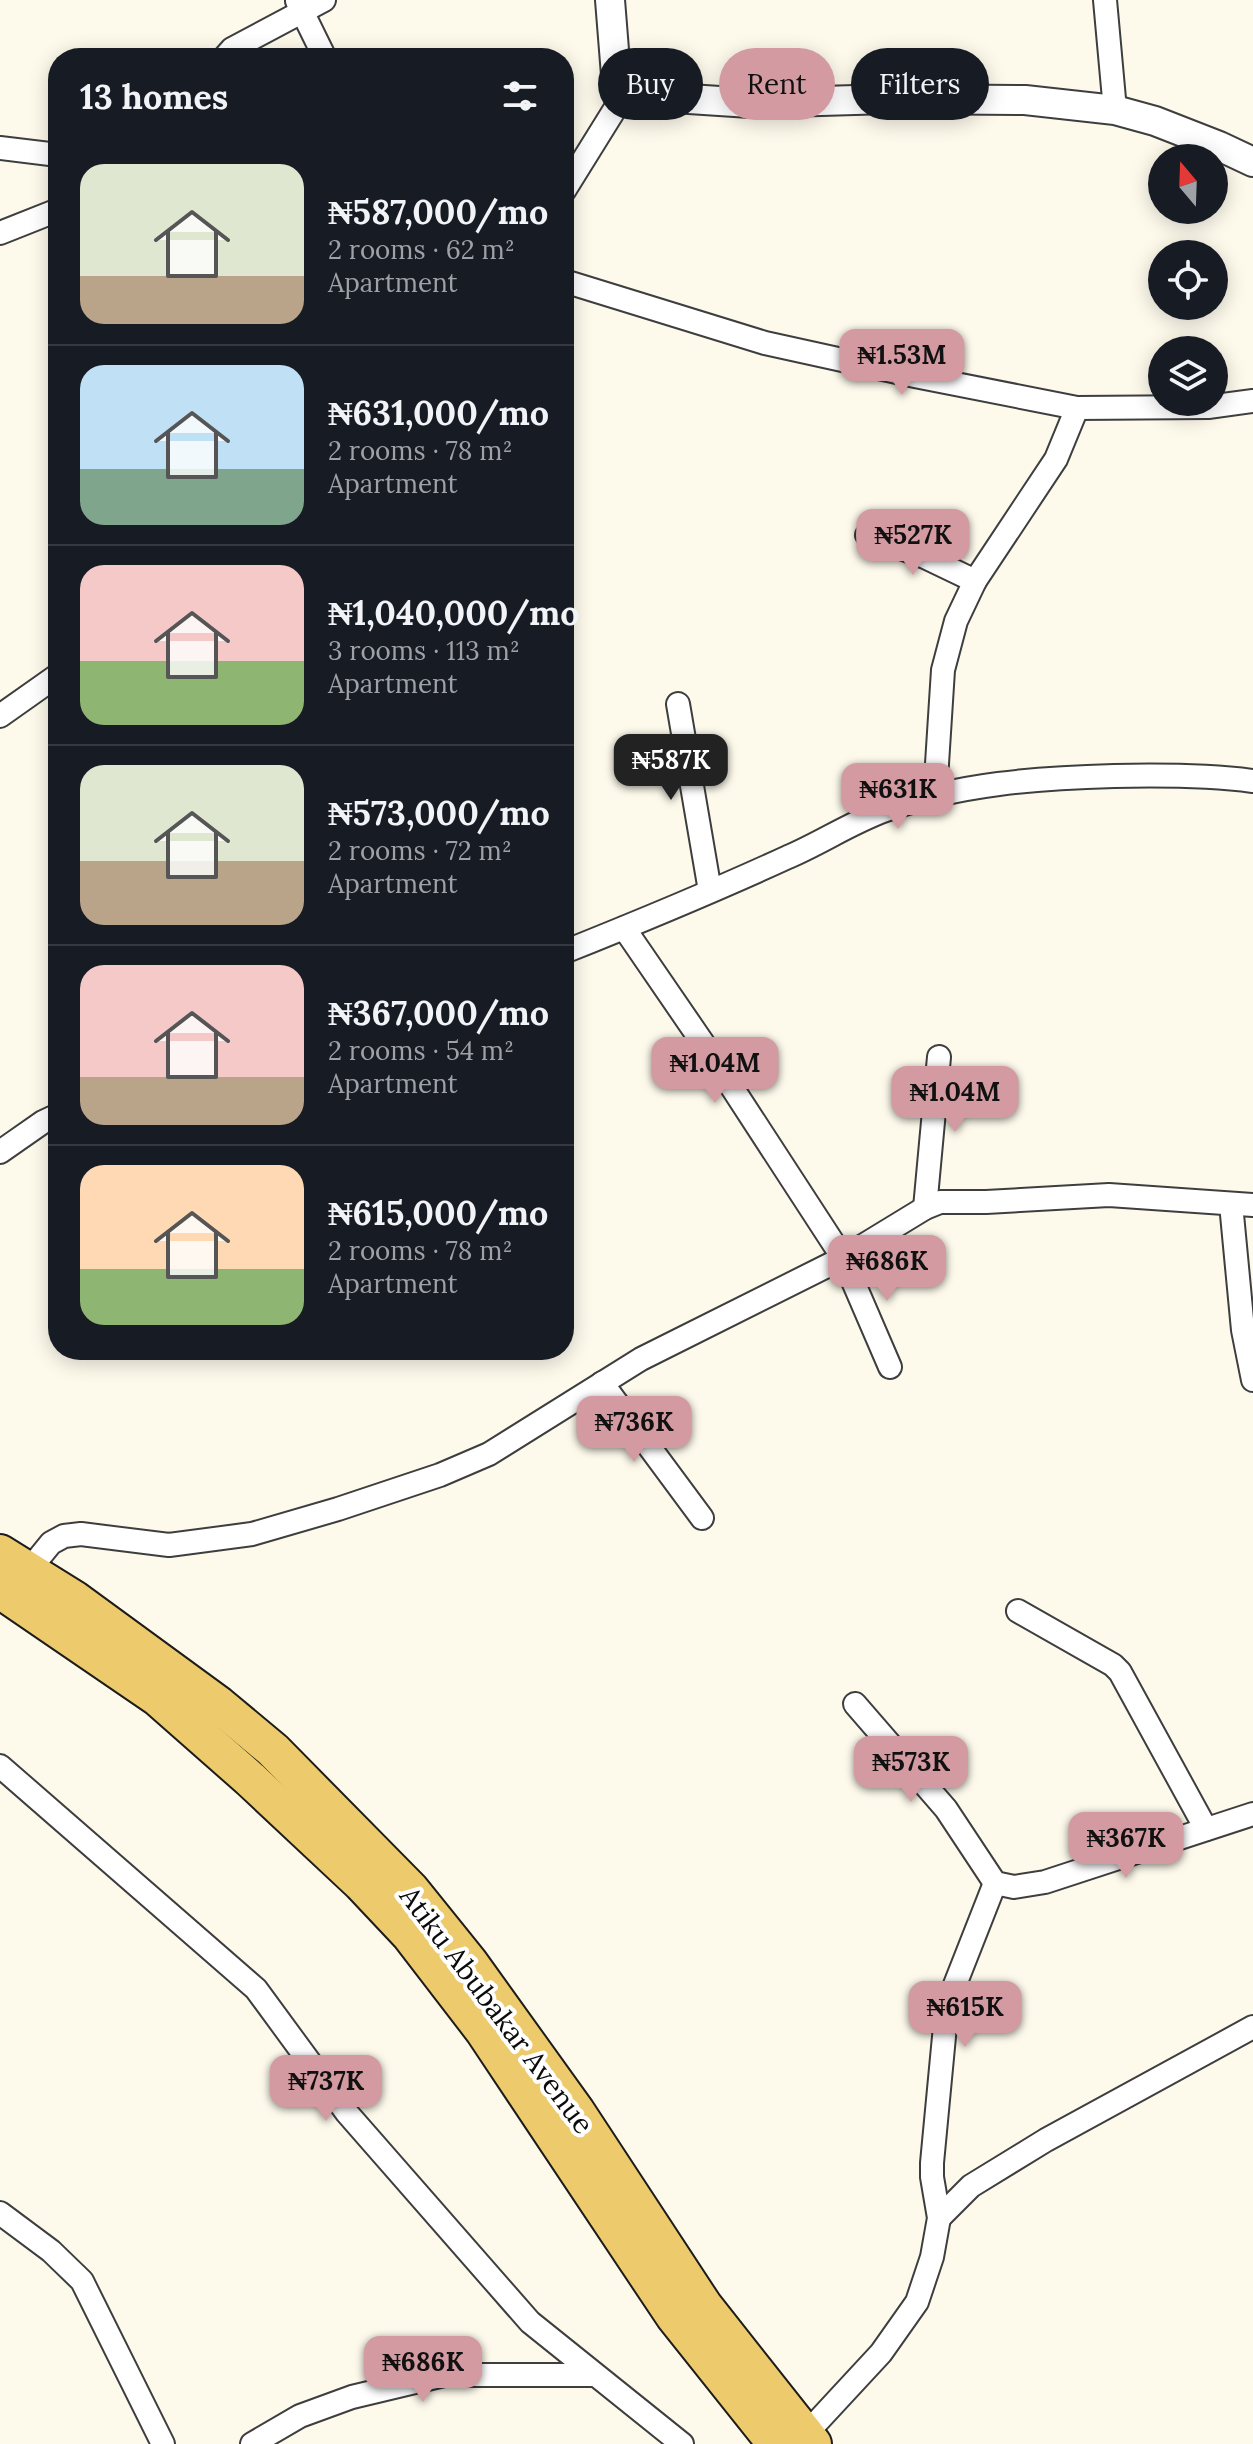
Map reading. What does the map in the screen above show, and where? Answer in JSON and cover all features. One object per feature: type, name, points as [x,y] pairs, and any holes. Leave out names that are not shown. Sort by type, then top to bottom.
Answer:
[{"type":"main road","name":"Atiku Abubakar Avenue","points":[[10,1571],[250,1779],[361,1883],[410,1935],[483,2030],[674,2316],[787,2441]]},
{"type":"street","points":[[234,48],[299,6],[324,0]]},
{"type":"street","points":[[610,0],[614,48]]},
{"type":"street","points":[[1105,0],[1115,110]]},
{"type":"street","points":[[299,6],[320,48]]},
{"type":"street","points":[[703,100],[750,103],[889,99],[1025,100],[1115,110],[1155,121],[1253,162]]},
{"type":"street","points":[[574,175],[608,120]]},
{"type":"street","points":[[0,148],[48,154]]},
{"type":"street","points":[[0,233],[48,214]]},
{"type":"street","points":[[574,284],[765,343],[1077,408],[1208,407],[1253,401]]},
{"type":"street","points":[[935,795],[943,670],[956,621],[975,581],[1056,459],[1077,408]]},
{"type":"street","points":[[867,535],[925,557],[975,581]]},
{"type":"street","points":[[0,716],[48,682]]},
{"type":"street","points":[[678,704],[710,891]]},
{"type":"street","points":[[574,948],[789,857],[884,811],[935,795],[1067,777],[1152,775],[1253,781]]},
{"type":"street","points":[[624,928],[843,1258],[890,1367]]},
{"type":"street","points":[[925,1208],[939,1057]]},
{"type":"street","points":[[0,1152],[48,1120]]},
{"type":"street","points":[[10,1571],[64,1536],[81,1534],[169,1545],[252,1534],[440,1475],[489,1454],[641,1359],[843,1258],[940,1202],[1109,1195],[1242,1205],[1243,1330],[1253,1380]]},
{"type":"street","points":[[602,1383],[702,1518]]},
{"type":"street","points":[[1018,1611],[1113,1665],[1120,1672],[1206,1829]]},
{"type":"street","points":[[855,1704],[946,1809],[995,1883],[1014,1887],[1045,1882],[1253,1814]]},
{"type":"street","points":[[0,1766],[256,1989],[347,2113],[530,2322],[682,2444]]},
{"type":"street","points":[[787,2441],[881,2353],[917,2302],[932,2257],[939,2218],[932,2163],[947,2005],[995,1883]]},
{"type":"street","points":[[939,2218],[971,2186],[1046,2140],[1253,2027]]},
{"type":"street","points":[[0,2213],[51,2251],[82,2281],[163,2444]]},
{"type":"street","points":[[252,2444],[300,2416],[352,2397],[444,2375],[593,2375]]}]
